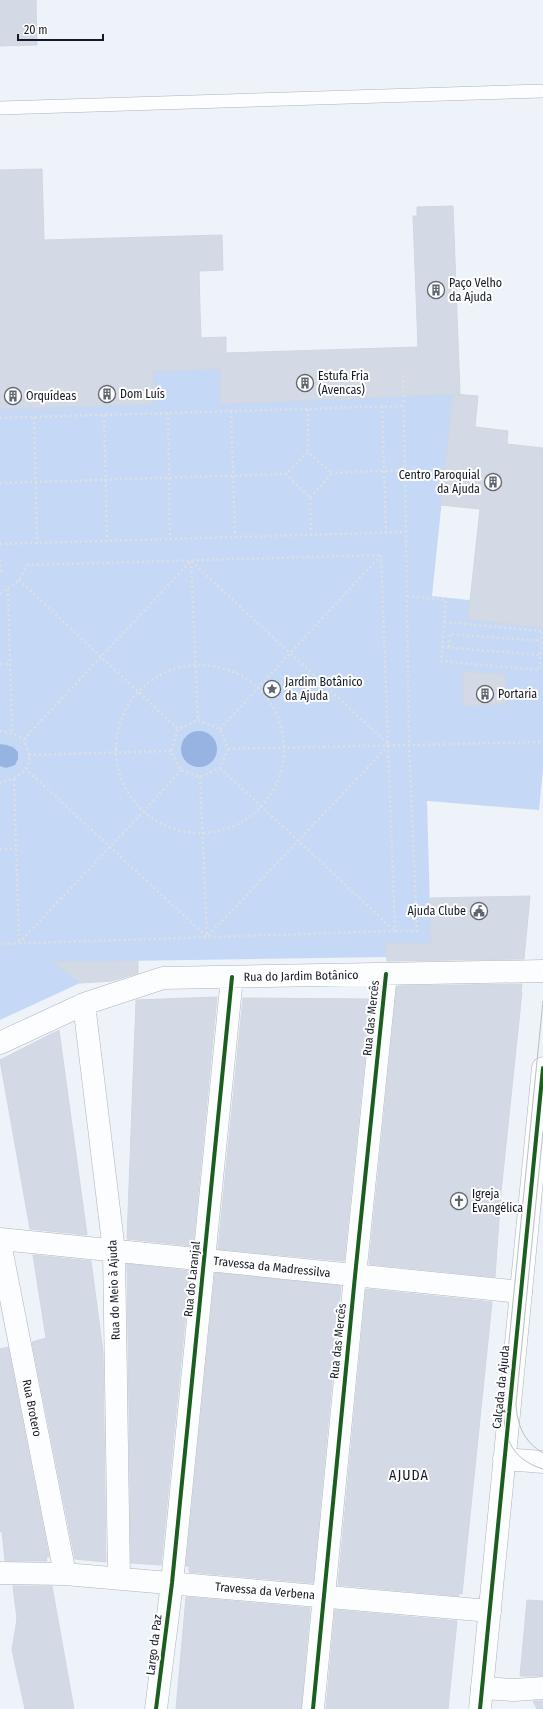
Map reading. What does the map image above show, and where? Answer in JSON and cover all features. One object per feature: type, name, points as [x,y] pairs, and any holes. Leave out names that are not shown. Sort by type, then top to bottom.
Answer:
[{"type":"street","name":"Rua do Jardim Botânico","points":[[0,1043],[84,1004],[163,978],[543,972]]},
{"type":"street","name":"Rua das Mercês","points":[[313,1709],[354,1276],[386,974]]},
{"type":"street","name":"Rua do Laranjal","points":[[172,1583],[232,977]]},
{"type":"street","name":"Rua do Meio à Ajuda","points":[[84,1004],[114,1251],[119,1578]]},
{"type":"street","name":"Calçada da Ajuda","points":[[481,1698],[543,1068]]},
{"type":"street","name":"Travessa da Madressilva","points":[[0,1239],[521,1292]]},
{"type":"street","name":"Rua Brotero","points":[[0,1243],[65,1574]]},
{"type":"street","points":[[504,1459],[543,1462]]},
{"type":"street","name":"Travessa da Verbena","points":[[0,1573],[65,1574],[119,1578],[490,1611]]},
{"type":"street","name":"Largo da Paz","points":[[156,1709],[172,1583]]},
{"type":"street","points":[[481,1698],[514,1690],[543,1688]]},
{"type":"lane","points":[[0,108],[543,90]]},
{"type":"path","points":[[0,944],[417,931],[409,744],[403,375]]},
{"type":"path","points":[[382,406],[386,532]]},
{"type":"path","points":[[0,418],[404,406]]},
{"type":"path","points":[[0,483],[286,474],[308,452],[308,409]]},
{"type":"path","points":[[231,411],[234,537]]},
{"type":"path","points":[[168,413],[170,539]]},
{"type":"path","points":[[104,415],[107,541]]},
{"type":"path","points":[[34,417],[37,543]]},
{"type":"path","points":[[308,452],[332,473],[405,470]]},
{"type":"path","points":[[311,535],[310,498],[332,473]]},
{"type":"path","points":[[286,474],[310,498]]},
{"type":"path","points":[[0,544],[406,532]]},
{"type":"path","points":[[0,594],[19,580],[28,565],[381,555]]},
{"type":"path","points":[[220,729],[381,555]]},
{"type":"path","points":[[381,555],[395,931]]},
{"type":"path","points":[[0,560],[0,573]]},
{"type":"path","points":[[191,561],[389,745]]},
{"type":"path","points":[[24,739],[191,561]]},
{"type":"path","points":[[191,561],[198,720]]},
{"type":"path","points":[[19,580],[178,729]]},
{"type":"path","points":[[8,588],[12,733]]},
{"type":"path","points":[[407,596],[446,600],[444,622],[441,661],[539,670],[543,631],[444,622]]},
{"type":"path","points":[[449,647],[450,634],[542,641]]},
{"type":"path","points":[[442,647],[541,655]]},
{"type":"path","points":[[196,663],[230,669],[259,687],[276,712],[286,747],[278,779],[262,807],[236,825],[202,835],[170,829],[142,813],[122,785],[115,753],[120,718],[138,691],[164,673],[196,663]]},
{"type":"path","points":[[0,664],[10,664]]},
{"type":"path","points":[[198,720],[220,729],[228,749],[220,768],[200,777],[181,770],[171,751],[178,729],[198,720]]},
{"type":"path","points":[[0,731],[12,733],[24,739],[29,755],[26,770],[14,779],[0,784]]},
{"type":"path","points":[[228,749],[543,742]]},
{"type":"path","points":[[207,937],[389,745]]},
{"type":"path","points":[[29,755],[171,751]]},
{"type":"path","points":[[220,768],[395,931]]},
{"type":"path","points":[[26,770],[207,937]]},
{"type":"path","points":[[19,943],[110,848],[181,770]]},
{"type":"path","points":[[200,777],[207,937]]},
{"type":"path","points":[[14,779],[19,943]]},
{"type":"path","points":[[0,849],[16,849]]},
{"type":"shaded area","name":"Jardim Botânico da Ajuda","points":[[418,363],[453,394],[432,596],[543,608],[543,770],[539,810],[427,801],[431,944],[387,943],[387,957],[61,962],[67,973],[80,983],[0,1020],[0,375]]},
{"type":"shaded area","points":[[199,731],[209,734],[214,739],[217,749],[214,759],[209,764],[199,767],[189,764],[184,759],[181,749],[184,739],[189,734]]},
{"type":"shaded area","points":[[0,744],[10,746],[18,752],[18,759],[15,765],[6,768],[0,766]]},
{"type":"building","points":[[0,0],[36,0],[37,45],[0,46]]},
{"type":"building","points":[[42,169],[44,240],[222,235],[223,270],[199,271],[200,309],[201,338],[226,337],[226,353],[418,347],[413,216],[417,216],[417,207],[453,206],[460,394],[221,404],[220,369],[153,371],[154,404],[0,409],[0,170]]},
{"type":"building","name":"Centro Paroquial da Ajuda","points":[[453,394],[478,396],[475,427],[508,431],[507,444],[543,448],[543,628],[468,619],[480,509],[441,505]]},
{"type":"building","name":"Portaria","points":[[463,671],[505,675],[507,704],[464,706]]},
{"type":"building","name":"Ajuda Clube","points":[[530,896],[524,959],[387,961],[386,943],[431,944],[430,898]]},
{"type":"building","points":[[138,961],[138,973],[112,981],[80,983],[53,962]]},
{"type":"building","points":[[522,984],[501,1192],[495,1277],[369,1264],[397,986]]},
{"type":"building","points":[[217,997],[193,1246],[127,1239],[136,1000]]},
{"type":"building","points":[[243,998],[371,999],[344,1261],[218,1249]]},
{"type":"building","points":[[59,1030],[87,1235],[30,1229],[0,1060]]},
{"type":"building","points":[[33,1255],[91,1261],[103,1351],[106,1562],[75,1559],[32,1342],[46,1338]]},
{"type":"building","points":[[127,1264],[190,1271],[161,1565],[131,1563]]},
{"type":"building","points":[[215,1273],[341,1286],[313,1583],[189,1572],[189,1566],[186,1566]]},
{"type":"building","points":[[366,1289],[492,1302],[462,1594],[459,1593],[459,1596],[338,1585]]},
{"type":"building","points":[[8,1347],[49,1557],[46,1557],[47,1561],[5,1561],[2,1531],[0,1532],[0,1349]]},
{"type":"building","points":[[13,1586],[52,1586],[74,1709],[25,1709],[12,1650],[17,1619]]},
{"type":"building","points":[[186,1597],[310,1608],[301,1709],[176,1709]]},
{"type":"building","points":[[527,1600],[543,1601],[543,1676],[520,1676]]},
{"type":"building","points":[[335,1610],[457,1621],[448,1709],[326,1709]]},
{"type":"building","points":[[533,1701],[543,1701],[543,1709],[537,1709]]},
{"type":"tram line","points":[[543,1001],[503,1402],[505,1425],[510,1444],[522,1459],[543,1469]]},
{"type":"tram line","points":[[543,1131],[516,1404],[520,1426],[526,1438],[536,1449],[543,1453]]},
{"type":"cycle path","points":[[313,1709],[386,974]]},
{"type":"cycle path","points":[[156,1709],[172,1583],[232,977]]},
{"type":"cycle path","points":[[480,1709],[543,1068]]},
{"type":"place","name":"Paço Velho da Ajuda","points":[[436,290]]},
{"type":"place","name":"Estufa Fria (Avencas)","points":[[305,383]]},
{"type":"place","name":"Dom Luís","points":[[107,394]]},
{"type":"place","name":"Orquídeas","points":[[13,396]]},
{"type":"place","name":"Centro Paroquial da Ajuda","points":[[493,482]]},
{"type":"place","name":"Jardim Botânico da Ajuda","points":[[272,689]]},
{"type":"place","name":"Portaria","points":[[485,694]]},
{"type":"place","name":"Ajuda Clube","points":[[479,911]]},
{"type":"place","name":"Igreja Evangélica","points":[[459,1201]]},
{"type":"district","name":"AJUDA","points":[[409,1475]]}]
